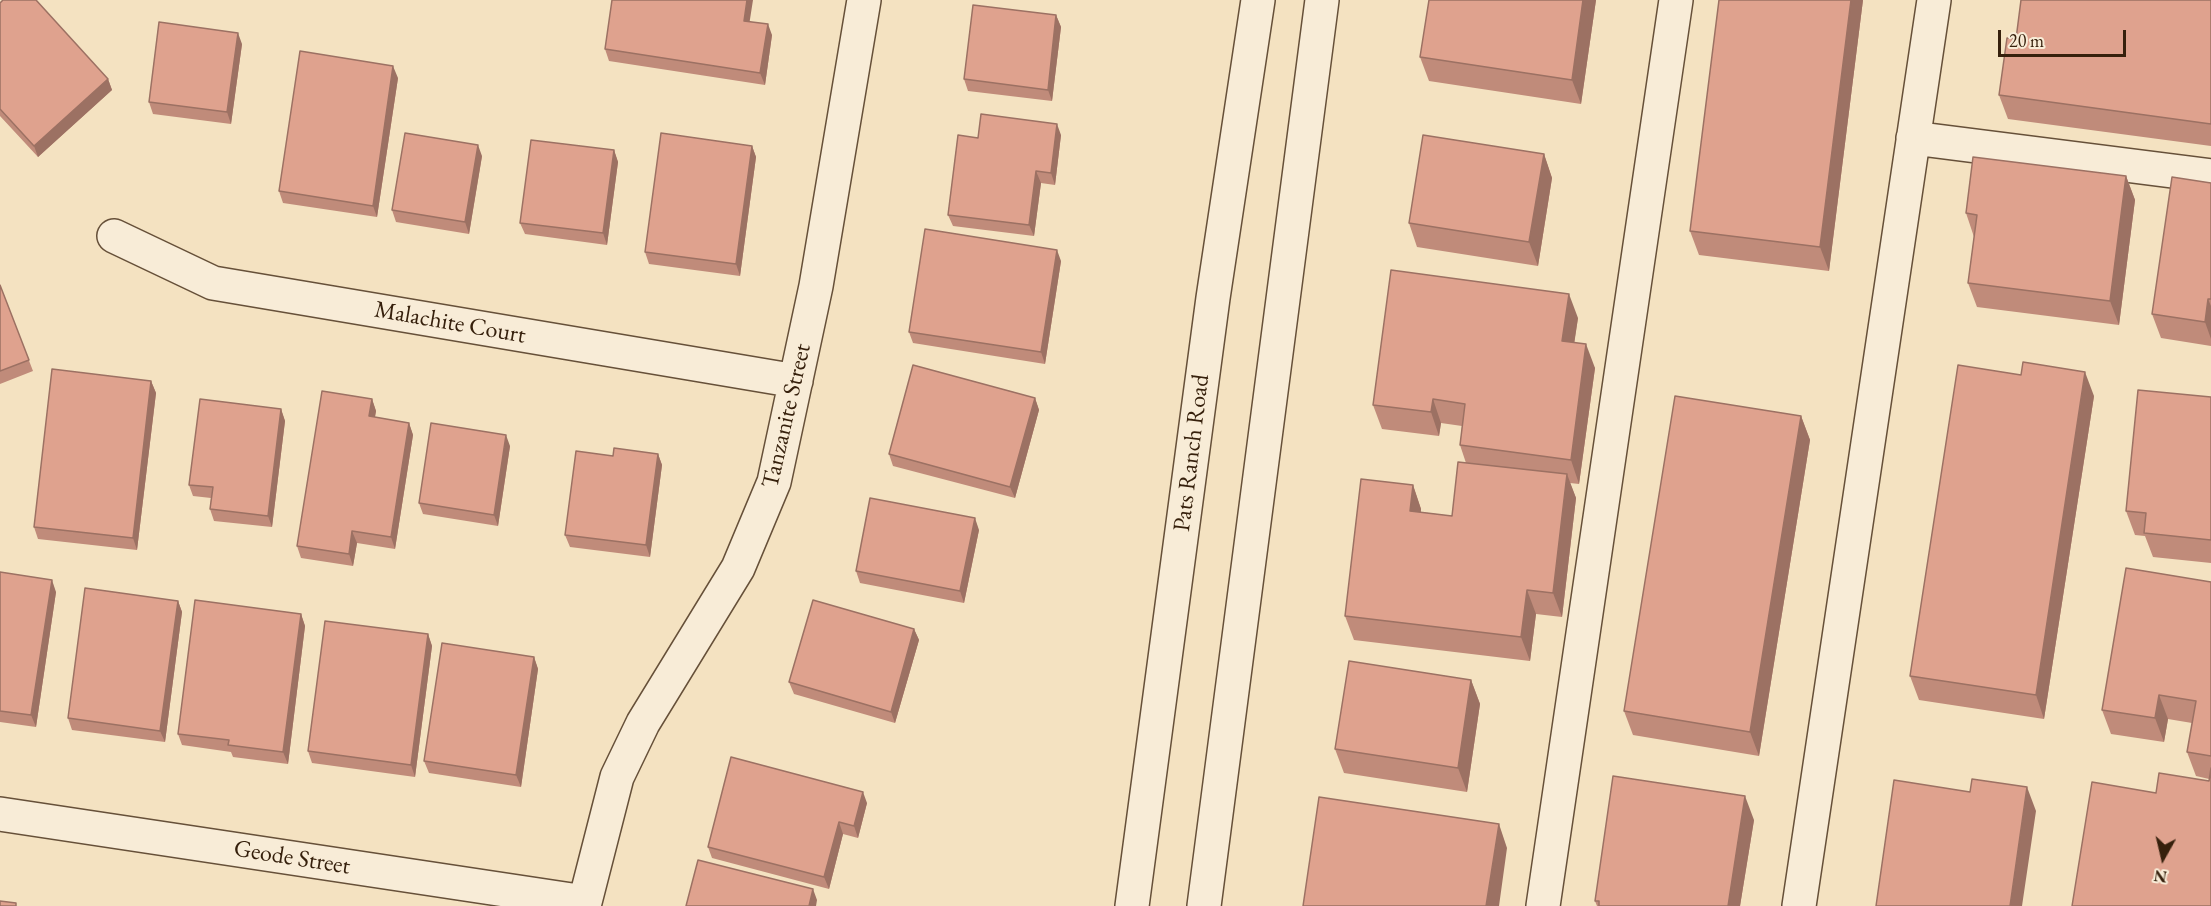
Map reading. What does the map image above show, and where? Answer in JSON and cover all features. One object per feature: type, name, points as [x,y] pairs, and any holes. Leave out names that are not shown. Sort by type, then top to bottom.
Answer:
[{"type":"street","name":"Tanzanite Street","points":[[585,902],[617,777],[644,723],[738,568],[774,482],[816,286],[864,0]]},
{"type":"street","name":"Pats Ranch Road","points":[[1131,906],[1212,298],[1258,0]]},
{"type":"street","points":[[1204,906],[1322,0]]},
{"type":"street","points":[[1542,906],[1676,0]]},
{"type":"street","points":[[1799,906],[1934,0]]},
{"type":"street","points":[[1913,138],[2211,176]]},
{"type":"street","name":"Malachite Court","points":[[114,236],[213,283],[796,381]]},
{"type":"street","name":"Geode Street","points":[[0,814],[585,902]]},
{"type":"building","points":[[3,0],[36,0],[108,79],[34,146],[0,109],[0,3]]},
{"type":"building","points":[[612,0],[747,0],[744,21],[768,24],[760,73],[605,49]]},
{"type":"building","points":[[1429,0],[1583,0],[1572,80],[1420,57]]},
{"type":"building","points":[[1719,0],[1851,0],[1820,247],[1690,231]]},
{"type":"building","points":[[2021,0],[2211,0],[2211,124],[1999,95],[2007,38],[2016,39]]},
{"type":"building","points":[[973,5],[1056,15],[1048,90],[964,79]]},
{"type":"building","points":[[159,22],[238,33],[227,112],[149,102]]},
{"type":"building","points":[[300,51],[393,66],[373,206],[279,191]]},
{"type":"building","points":[[981,114],[1057,124],[1051,173],[1036,171],[1029,225],[948,215],[958,135],[978,138]]},
{"type":"building","points":[[405,133],[478,145],[465,222],[392,210]]},
{"type":"building","points":[[661,133],[752,146],[736,264],[645,252]]},
{"type":"building","points":[[1423,135],[1544,154],[1529,242],[1409,223]]},
{"type":"building","points":[[531,140],[614,150],[603,233],[520,223]]},
{"type":"building","points":[[1973,157],[2126,176],[2110,301],[1968,283],[1977,215],[1966,213]]},
{"type":"building","points":[[2172,177],[2211,183],[2211,299],[2208,299],[2205,322],[2152,314]]},
{"type":"building","points":[[925,229],[1057,250],[1041,352],[909,332]]},
{"type":"building","points":[[1391,270],[1569,294],[1562,341],[1586,344],[1571,460],[1460,445],[1465,404],[1433,399],[1431,412],[1373,405]]},
{"type":"building","points":[[0,285],[29,360],[0,371]]},
{"type":"building","points":[[2023,362],[2085,372],[2036,695],[1910,676],[1958,365],[2021,375]]},
{"type":"building","points":[[913,365],[1035,398],[1010,487],[889,454]]},
{"type":"building","points":[[52,369],[151,381],[133,538],[34,527]]},
{"type":"building","points":[[2138,390],[2211,397],[2211,540],[2144,533],[2146,513],[2126,511]]},
{"type":"building","points":[[322,391],[372,399],[369,416],[409,423],[391,537],[352,531],[349,554],[297,546]]},
{"type":"building","points":[[1675,396],[1801,416],[1750,732],[1624,711]]},
{"type":"building","points":[[200,399],[281,409],[268,516],[210,509],[213,487],[189,485]]},
{"type":"building","points":[[431,423],[506,435],[494,515],[419,503]]},
{"type":"building","points":[[614,448],[658,454],[646,545],[565,535],[576,451],[613,456]]},
{"type":"building","points":[[1458,462],[1567,474],[1553,593],[1527,590],[1521,637],[1345,616],[1361,479],[1413,485],[1410,511],[1452,516]]},
{"type":"building","points":[[870,498],[975,518],[960,591],[856,571]]},
{"type":"building","points":[[2126,568],[2211,582],[2211,756],[2187,752],[2196,701],[2159,695],[2155,718],[2102,710]]},
{"type":"building","points":[[0,572],[52,580],[31,715],[0,711]]},
{"type":"building","points":[[85,588],[178,601],[160,731],[68,718]]},
{"type":"building","points":[[195,600],[301,614],[283,752],[228,745],[229,740],[178,734]]},
{"type":"building","points":[[813,600],[914,629],[891,712],[789,682]]},
{"type":"building","points":[[325,621],[428,634],[411,765],[308,751]]},
{"type":"building","points":[[442,643],[534,657],[516,775],[424,761]]},
{"type":"building","points":[[1349,661],[1471,680],[1458,768],[1335,749]]},
{"type":"building","points":[[731,757],[863,792],[854,826],[839,822],[824,877],[708,847]]},
{"type":"building","points":[[2211,768],[2211,906],[2072,906],[2092,782],[2156,793],[2159,773],[2209,781]]},
{"type":"building","points":[[1613,776],[1745,796],[1728,906],[1599,906],[1599,901],[1595,901]]},
{"type":"building","points":[[1972,779],[2027,787],[2010,906],[1876,906],[1894,780],[1970,792]]},
{"type":"building","points":[[1319,797],[1499,824],[1486,906],[1303,906]]},
{"type":"building","points":[[698,860],[813,889],[809,906],[686,906]]},
{"type":"building","points":[[0,901],[16,903],[16,906],[0,906]]}]
